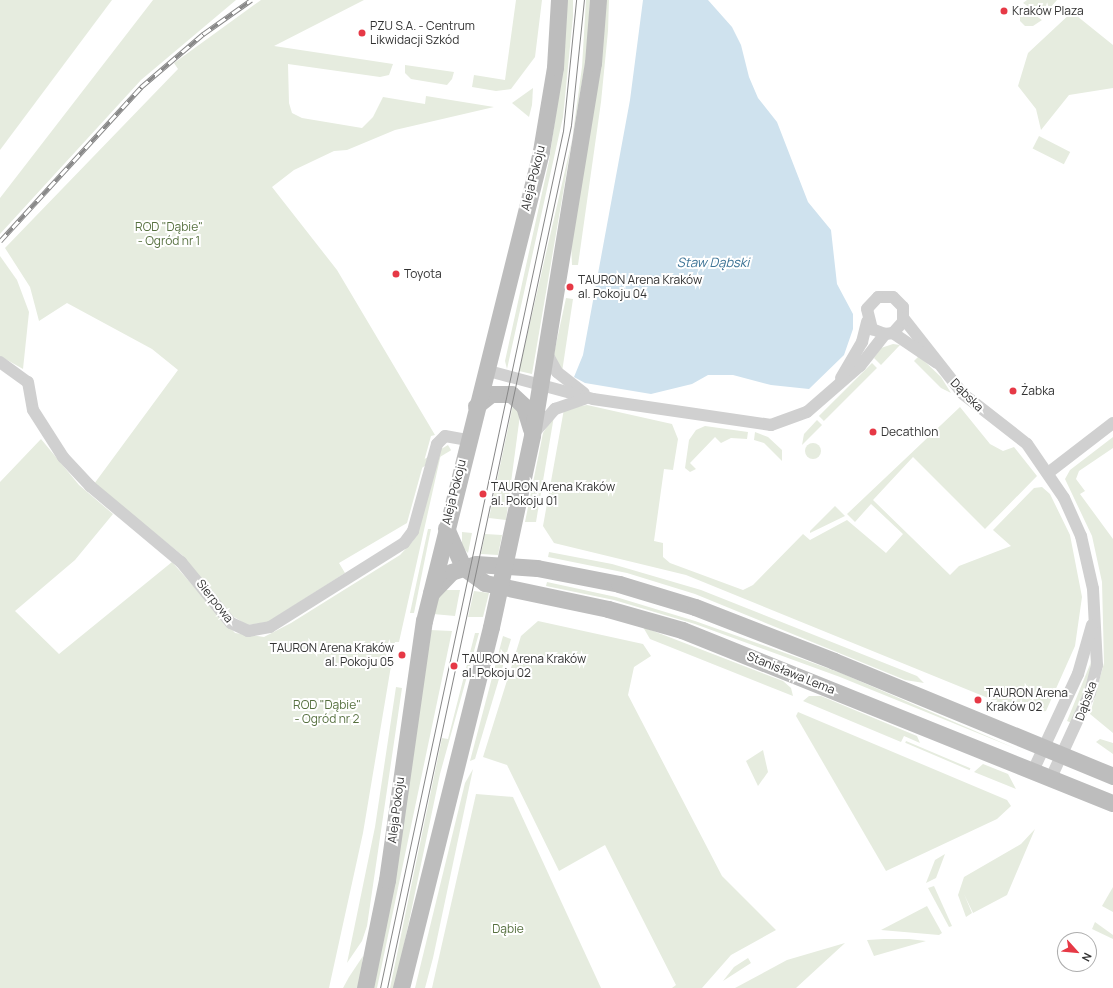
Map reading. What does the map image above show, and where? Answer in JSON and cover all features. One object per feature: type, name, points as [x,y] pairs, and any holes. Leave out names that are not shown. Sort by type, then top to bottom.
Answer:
[{"type":"main road","name":"Aleja Pokoju","points":[[365,988],[387,880],[409,707],[427,602],[547,122],[559,0]]},
{"type":"main road","points":[[401,988],[500,587],[532,435],[593,63],[598,0]]},
{"type":"main road","points":[[476,406],[497,392],[515,396],[527,412],[532,435]]},
{"type":"main road","name":"Stanisława Lema","points":[[446,526],[453,552],[463,567],[479,580],[500,587],[608,609],[690,633],[1032,773],[1113,803]]},
{"type":"main road","points":[[427,602],[439,581],[463,567],[505,564],[598,579],[695,607],[1113,776]]},
{"type":"street","points":[[835,387],[862,342],[867,322],[866,309],[871,301],[885,295],[899,301],[904,319],[940,365]]},
{"type":"street","points":[[485,370],[539,386],[593,399],[770,425],[804,414],[860,366],[889,333],[904,319]]},
{"type":"street","points":[[867,322],[872,329],[889,333],[940,365]]},
{"type":"street","points":[[546,348],[557,372],[593,399]]},
{"type":"street","name":"Sierpowa","points":[[0,362],[28,382],[33,410],[63,457],[90,486],[181,562],[231,623],[248,631],[270,627],[404,543],[413,531],[437,444],[446,436],[467,440]]},
{"type":"street","name":"Dąbska","points":[[940,365],[973,403],[1027,444],[1048,472],[1081,536],[1092,580],[1094,616],[1098,647],[1094,680],[1062,756],[1050,780]]},
{"type":"street","points":[[532,435],[561,405],[593,399]]},
{"type":"street","points":[[1048,472],[1113,423]]},
{"type":"street","name":"Dąbska","points":[[1032,773],[1078,674],[1094,616]]},
{"type":"green space","points":[[0,0],[112,0],[0,150]]},
{"type":"green space","points":[[153,0],[236,0],[141,80],[0,234],[0,198]]},
{"type":"green space","name":"ROD \"Dąbie\" - Ogród nr 1","points":[[261,0],[364,0],[274,46],[393,64],[389,75],[380,77],[288,64],[289,103],[292,113],[302,118],[362,128],[373,117],[383,97],[425,104],[426,96],[494,107],[395,130],[347,150],[334,151],[294,170],[272,187],[337,270],[435,435],[431,436],[407,523],[339,563],[345,573],[268,622],[247,625],[228,613],[182,555],[94,484],[178,370],[152,349],[67,303],[39,321],[30,287],[5,248],[178,69],[174,63]]},
{"type":"green space","points":[[516,0],[542,0],[535,57],[511,89],[496,91],[472,87],[474,75],[505,80]]},
{"type":"green space","points":[[567,0],[573,0],[573,16],[563,117],[507,369],[505,361],[549,161],[563,65]]},
{"type":"green space","points":[[586,0],[590,0],[587,53],[532,374],[519,371],[572,140],[582,67]]},
{"type":"green space","points":[[605,0],[609,0],[608,31],[601,102],[578,265],[572,265],[571,241]]},
{"type":"green space","points":[[1027,0],[1057,0],[1043,16],[1023,3]]},
{"type":"green space","points":[[1020,6],[1042,20],[1033,26],[1025,26],[1020,21]]},
{"type":"green space","points":[[1072,12],[1113,45],[1113,88],[1069,95],[1041,130],[1036,109],[1018,86],[1028,53]]},
{"type":"green space","points":[[405,65],[454,72],[452,79],[447,85],[411,79],[405,73]]},
{"type":"green space","points":[[533,88],[532,105],[529,117],[512,103]]},
{"type":"green space","points":[[1039,136],[1070,152],[1064,164],[1033,148]]},
{"type":"green space","points":[[0,256],[17,280],[29,312],[23,369],[0,356]]},
{"type":"green space","points":[[566,298],[573,299],[562,372],[553,358]]},
{"type":"green space","points":[[893,344],[900,345],[881,365],[874,358],[881,348]]},
{"type":"green space","points":[[919,356],[941,377],[951,393],[941,388],[914,361]]},
{"type":"green space","points":[[872,363],[877,368],[824,421],[819,416]]},
{"type":"green space","points":[[514,400],[520,415],[506,520],[489,518]]},
{"type":"green space","points":[[587,405],[672,424],[678,439],[673,470],[664,469],[654,541],[663,543],[663,557],[670,563],[743,590],[753,585],[803,534],[810,540],[847,520],[886,553],[903,534],[871,504],[855,522],[847,514],[960,407],[990,444],[1003,451],[1014,447],[1037,476],[985,529],[913,457],[873,500],[950,575],[959,566],[1011,546],[993,530],[1034,488],[1042,487],[1050,494],[1070,535],[1082,597],[1075,646],[1046,711],[1038,712],[1022,706],[1015,709],[686,575],[554,543],[543,526],[564,409]]},
{"type":"green space","points":[[554,416],[536,522],[525,522],[543,433]]},
{"type":"green space","points":[[817,420],[822,425],[802,445],[804,434]]},
{"type":"green space","points":[[705,426],[748,432],[747,439],[731,438],[721,443],[715,437],[690,463],[696,469],[690,472],[685,468],[689,440],[696,430]]},
{"type":"green space","points":[[755,432],[768,437],[782,450],[782,461],[764,443],[754,440]]},
{"type":"green space","points":[[1113,437],[1113,448],[1079,471],[1076,479],[1085,491],[1080,494],[1113,539],[1113,733],[1090,714],[1104,663],[1102,582],[1092,536],[1065,479],[1070,470]]},
{"type":"green space","name":"ROD \"Dąbie\" - Ogród nr 2","points":[[41,439],[79,485],[113,514],[75,560],[15,611],[59,654],[172,562],[235,633],[264,637],[291,623],[400,555],[413,541],[443,445],[399,642],[395,642],[363,833],[329,988],[0,988],[0,482]]},
{"type":"green space","points":[[810,443],[816,443],[821,448],[819,457],[816,459],[810,459],[805,454],[805,448]]},
{"type":"green space","points":[[448,445],[451,450],[390,487],[387,482]]},
{"type":"green space","points":[[835,506],[845,516],[810,533],[810,531]]},
{"type":"green space","points":[[428,529],[431,529],[414,613],[410,613]]},
{"type":"green space","points":[[462,532],[472,533],[468,553],[462,547]]},
{"type":"green space","points":[[485,534],[502,535],[498,555],[481,554]]},
{"type":"green space","points":[[549,552],[612,564],[701,590],[917,676],[924,683],[905,680],[695,594],[627,573],[548,557]]},
{"type":"green space","points":[[547,582],[616,597],[695,621],[841,673],[1024,752],[840,677],[695,624],[614,600],[546,586]]},
{"type":"green space","points":[[446,590],[460,590],[455,616],[433,614],[438,597]]},
{"type":"green space","points":[[474,591],[489,593],[483,617],[468,617]]},
{"type":"green space","points":[[538,621],[643,644],[651,656],[634,667],[628,695],[722,876],[776,930],[731,955],[702,988],[672,988],[676,985],[605,845],[559,871],[507,765],[483,757],[521,636]]},
{"type":"green space","points":[[643,627],[783,681],[791,688],[793,696],[650,639]]},
{"type":"green space","points":[[430,630],[452,631],[377,988],[372,988]]},
{"type":"green space","points":[[475,633],[479,633],[440,774],[395,988],[390,988],[442,738],[448,739]]},
{"type":"green space","points":[[503,636],[511,639],[475,759],[470,761]]},
{"type":"green space","points":[[1091,662],[1089,680],[1072,723],[1067,721]]},
{"type":"green space","points":[[396,687],[402,688],[367,926],[362,941],[347,963],[375,827]]},
{"type":"green space","points":[[809,696],[821,696],[917,736],[920,743],[904,736],[901,742],[803,701]]},
{"type":"green space","points":[[798,712],[1007,800],[1011,806],[997,819],[886,871],[796,716]]},
{"type":"green space","points":[[1100,739],[1113,743],[1113,754],[1096,742]]},
{"type":"green space","points":[[906,741],[970,768],[970,770],[905,743]]},
{"type":"green space","points":[[763,750],[768,772],[758,786],[746,761]]},
{"type":"green space","points":[[983,764],[1008,774],[1016,789],[974,772]]},
{"type":"green space","points":[[473,769],[433,958],[425,988],[415,988],[465,783]]},
{"type":"green space","name":"Dąbie","points":[[476,794],[513,797],[601,988],[432,988]]},
{"type":"green space","points":[[1035,829],[1007,895],[973,913],[964,894],[972,913],[966,917],[958,895],[964,877],[1021,844]]},
{"type":"green space","points":[[945,854],[936,878],[926,883],[935,860]]},
{"type":"green space","points":[[934,886],[952,926],[949,927],[928,888]]},
{"type":"green space","points":[[1113,887],[1113,912],[1102,906]]},
{"type":"green space","points":[[927,906],[942,933],[939,935],[881,930]]},
{"type":"green space","points":[[1095,922],[1113,935],[1113,939],[1092,929]]},
{"type":"green space","points":[[884,939],[926,941],[874,956],[867,940]]},
{"type":"green space","points":[[845,943],[796,988],[735,988],[787,960]]},
{"type":"green space","points":[[363,956],[359,988],[343,988],[349,977]]},
{"type":"green space","points":[[748,958],[751,963],[723,981],[734,967]]},
{"type":"water","name":"Staw Dąbski","points":[[643,0],[708,0],[732,27],[741,45],[749,77],[758,98],[777,122],[808,202],[831,230],[837,284],[853,314],[853,329],[844,355],[809,389],[771,385],[733,375],[708,375],[692,384],[651,394],[585,383],[574,377],[583,355],[630,100]]},
{"type":"tram line","points":[[380,988],[563,131],[576,0]]},
{"type":"tram line","points":[[387,988],[571,125],[584,0]]},
{"type":"railway","points":[[0,241],[141,87],[203,34],[251,0]]},
{"type":"place","name":"Kraków Plaza","points":[[1004,11]]},
{"type":"place","name":"PZU S.A. - Centrum Likwidacji Szkód","points":[[362,33]]},
{"type":"place","name":"Toyota","points":[[396,274]]},
{"type":"place","name":"TAURON Arena Kraków al. Pokoju 04","points":[[570,287]]},
{"type":"place","name":"Żabka","points":[[1013,391]]},
{"type":"place","name":"Decathlon","points":[[873,432]]},
{"type":"place","name":"TAURON Arena Kraków al. Pokoju 01","points":[[483,494]]},
{"type":"place","name":"TAURON Arena Kraków al. Pokoju 05","points":[[402,655]]},
{"type":"place","name":"TAURON Arena Kraków al. Pokoju 02","points":[[454,666]]},
{"type":"place","name":"TAURON Arena Kraków 02","points":[[978,700]]}]
